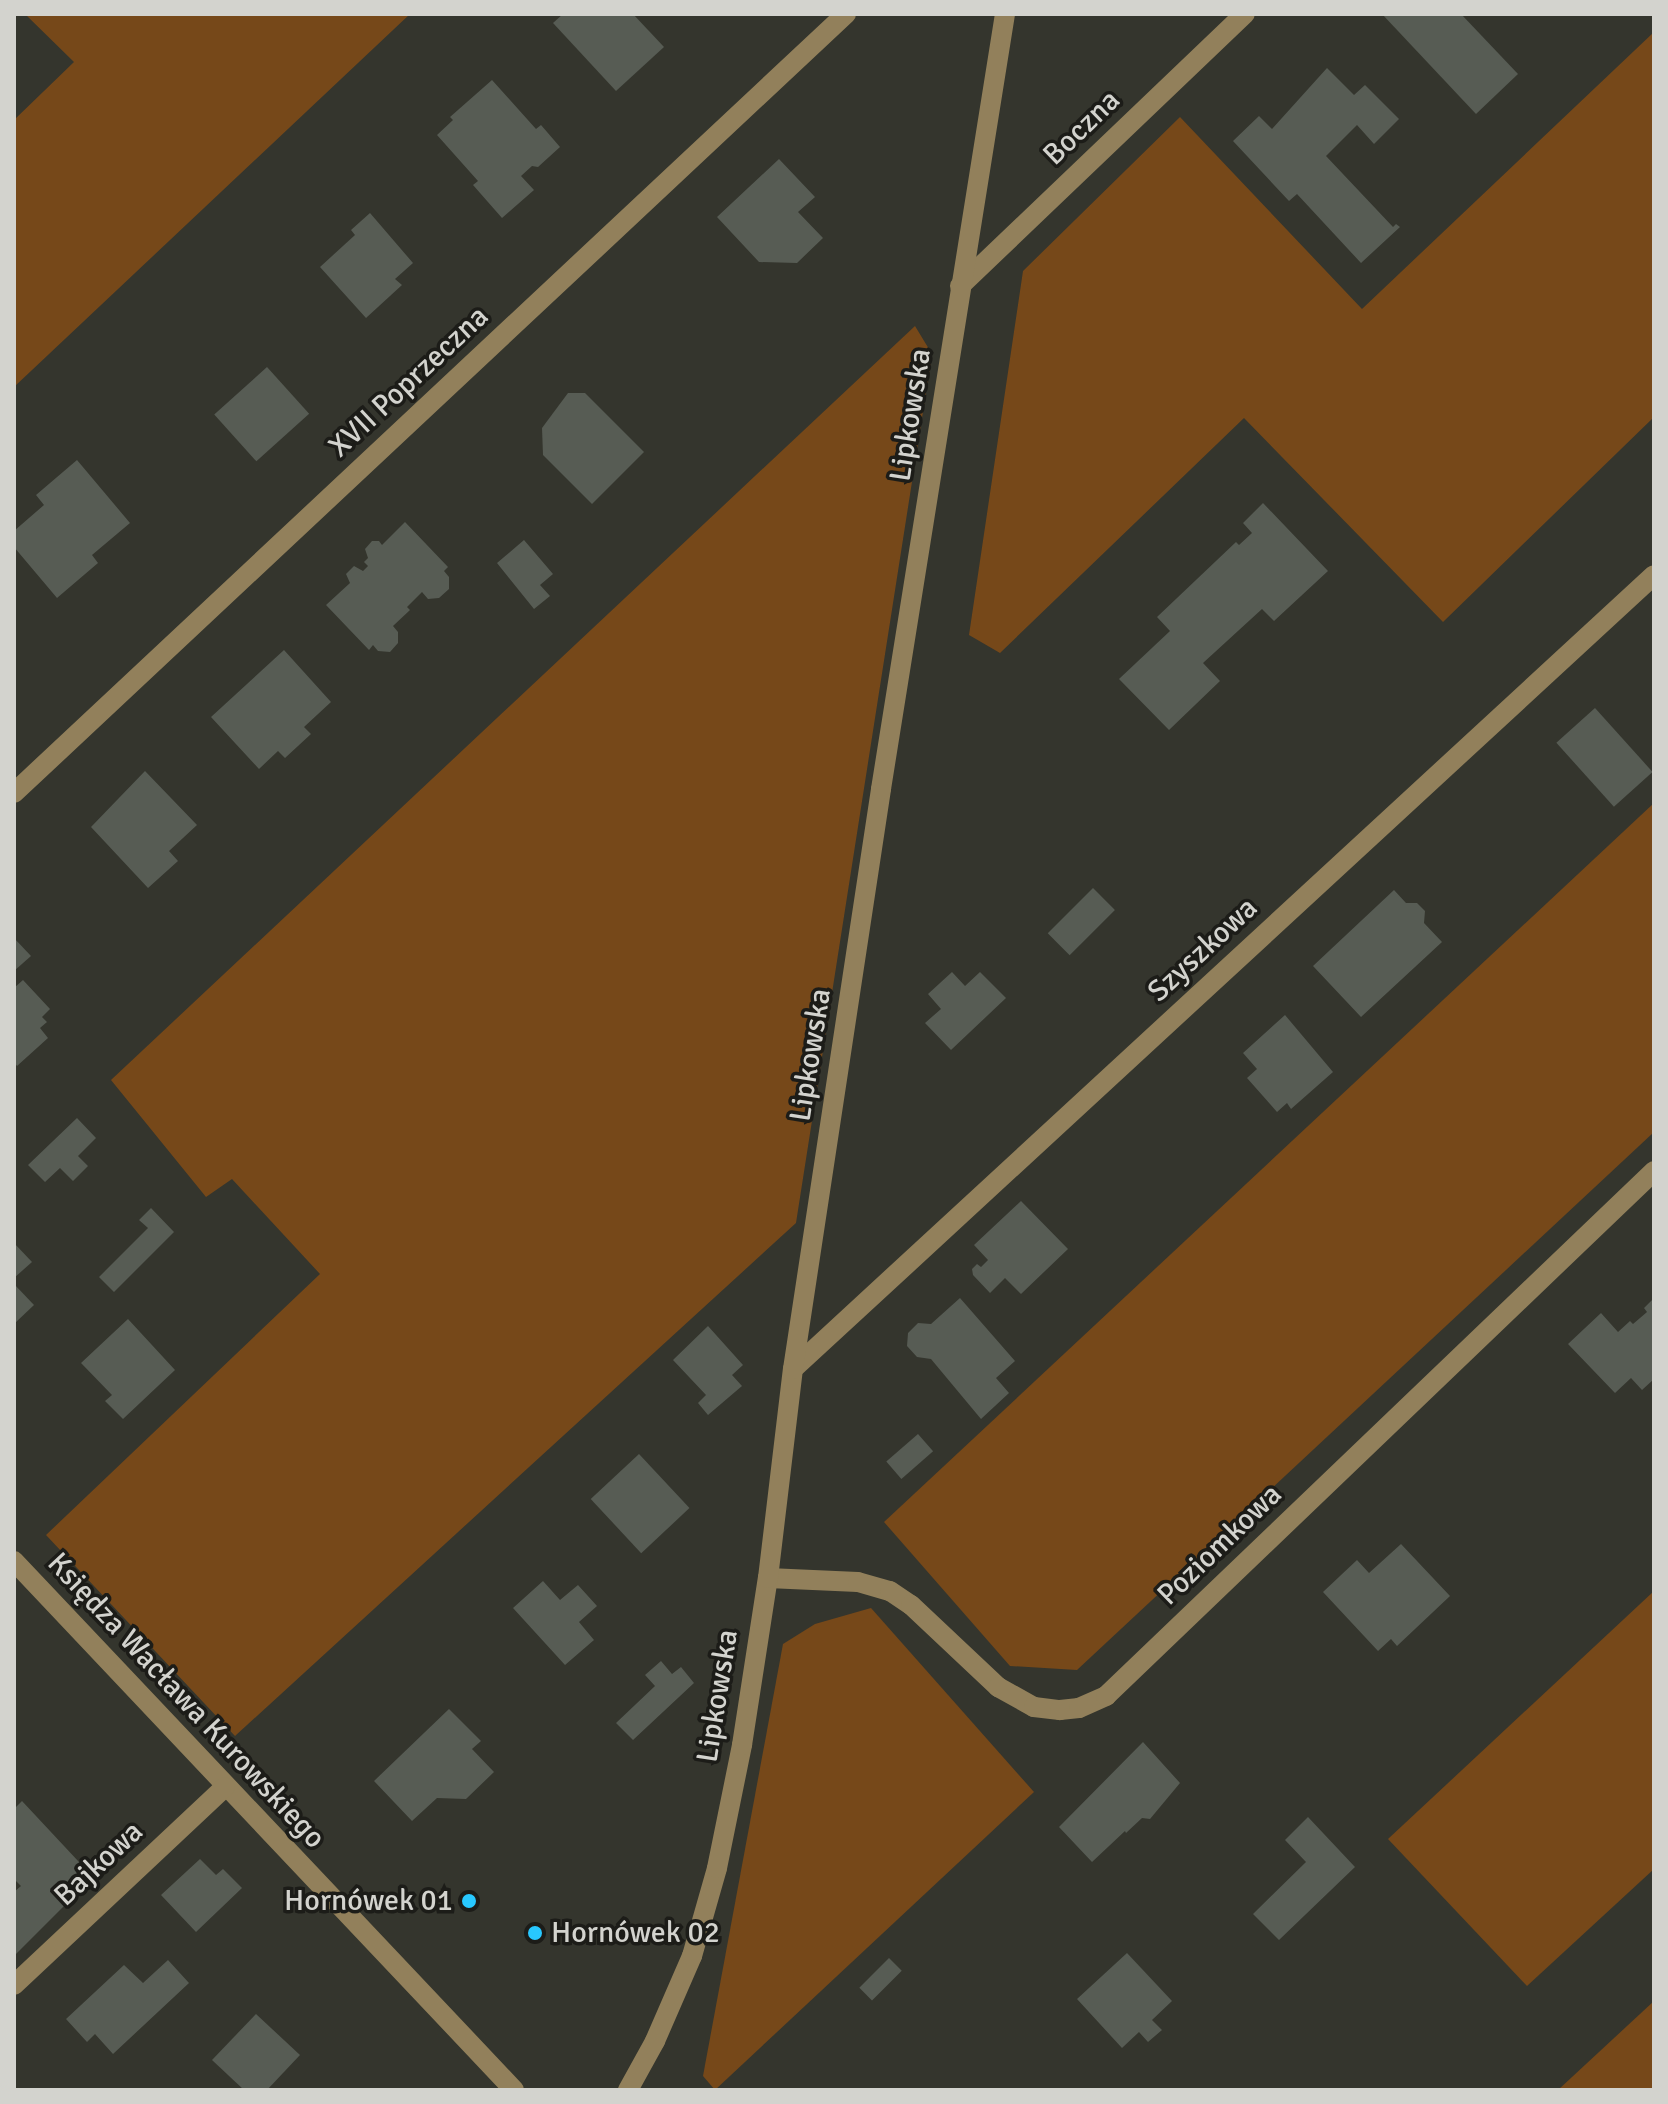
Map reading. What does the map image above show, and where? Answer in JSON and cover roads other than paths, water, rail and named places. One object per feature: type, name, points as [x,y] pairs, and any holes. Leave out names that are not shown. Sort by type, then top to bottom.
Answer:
[{"type":"street","name":"XVII Poprzeczna","points":[[14,793],[846,14]]},
{"type":"street","name":"Lipkowska","points":[[628,2090],[655,2041],[692,1956],[717,1868],[742,1745],[768,1578],[793,1369],[960,286],[1005,14]]},
{"type":"street","name":"Boczna","points":[[960,286],[1245,14]]},
{"type":"street","name":"Szyszkowa","points":[[793,1369],[1654,575]]},
{"type":"street","name":"Poziomkowa","points":[[768,1578],[858,1582],[890,1591],[911,1605],[998,1687],[1034,1707],[1060,1710],[1079,1708],[1106,1696],[1654,1171]]},
{"type":"street","name":"Księdza Wacława Kurowskiego","points":[[14,1561],[514,2090]]},
{"type":"street","name":"Bajkowa","points":[[14,1985],[225,1787]]},
{"type":"place","name":"Hornówek 01","points":[[469,1901]]},
{"type":"place","name":"Hornówek 02","points":[[535,1933]]}]
